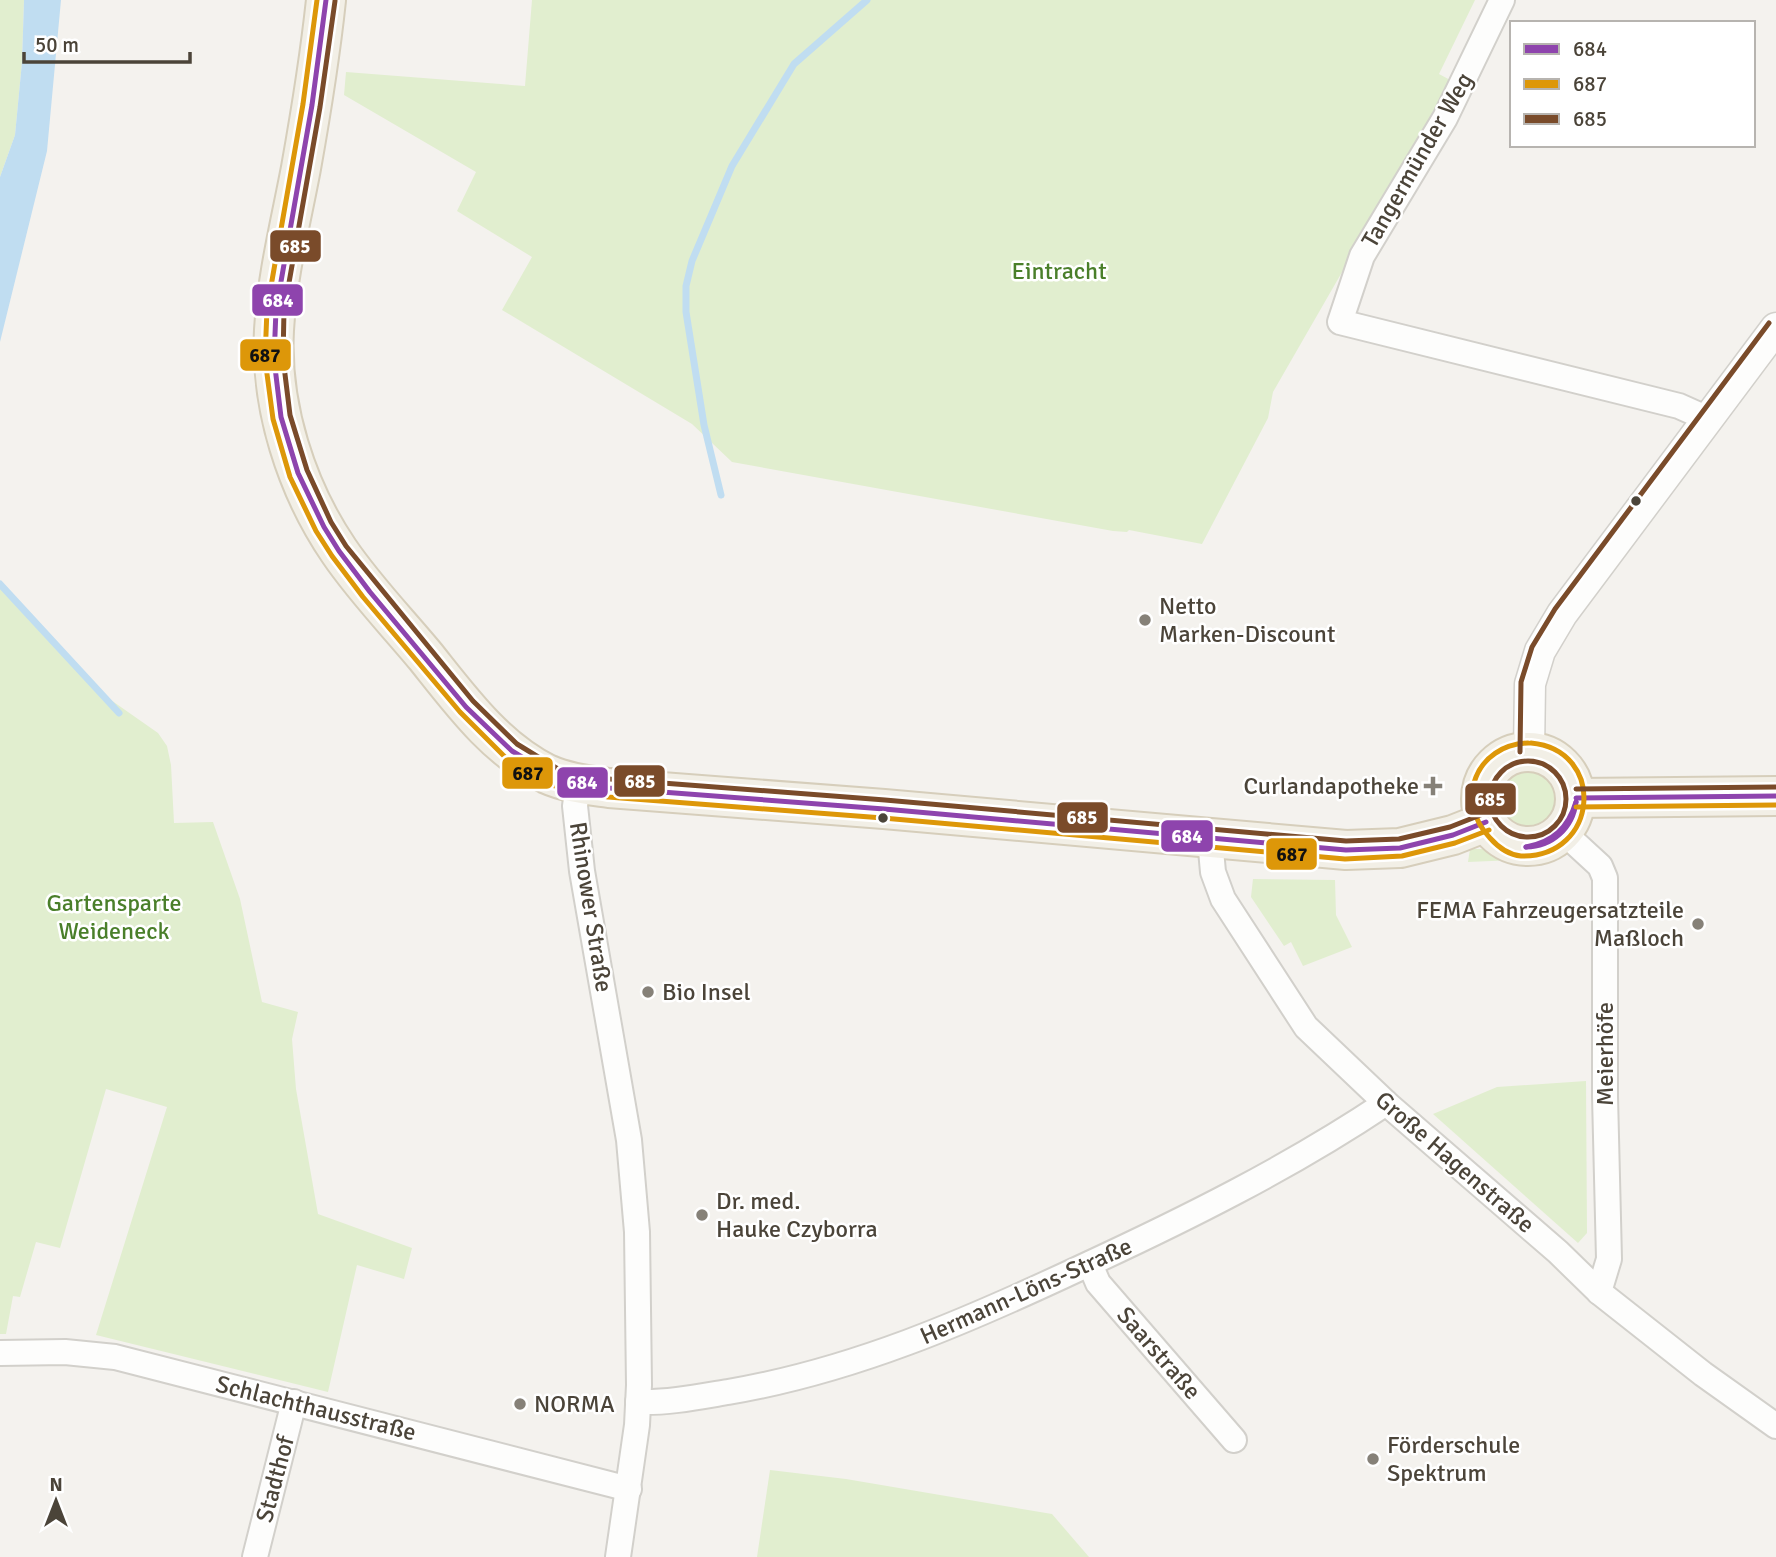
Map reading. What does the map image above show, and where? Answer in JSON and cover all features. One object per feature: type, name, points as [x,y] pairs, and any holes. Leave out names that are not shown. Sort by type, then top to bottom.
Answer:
[{"type":"main road","points":[[326,0],[318,74],[277,295],[274,368],[280,411],[293,463],[311,502],[339,551],[474,716],[512,753],[548,775],[578,784],[1346,850],[1400,848],[1453,835],[1486,822]]},
{"type":"main road","points":[[1528,752],[1546,755],[1562,765],[1572,780],[1569,815],[1549,842],[1531,847],[1505,841],[1486,822],[1481,793],[1487,775],[1509,756],[1528,752]]},
{"type":"main road","points":[[1569,815],[1776,796]]},
{"type":"street","name":"Tangermünder Weg","points":[[1502,0],[1445,118],[1362,256],[1340,322],[1679,406],[1708,419]]},
{"type":"street","points":[[1528,752],[1530,684],[1540,650],[1562,614],[1776,328]]},
{"type":"street","name":"Rhinower Straße","points":[[578,784],[575,806],[582,871],[629,1140],[637,1232],[638,1402],[629,1489],[618,1557]]},
{"type":"street","name":"Meierhöfe","points":[[1569,815],[1605,878],[1609,1259],[1599,1292]]},
{"type":"street","name":"Große Hagenstraße","points":[[1210,839],[1213,872],[1223,899],[1306,1027],[1386,1103],[1538,1234],[1599,1292],[1703,1374],[1776,1426]]},
{"type":"street","name":"Hermann-Löns-Straße","points":[[638,1402],[673,1401],[743,1390],[883,1353],[1002,1305],[1181,1220],[1323,1145],[1386,1103]]},
{"type":"street","name":"Saarstraße","points":[[1090,1264],[1098,1283],[1234,1440]]},
{"type":"street","name":"Schlachthausstraße","points":[[0,1353],[65,1352],[115,1357],[629,1489]]},
{"type":"street","name":"Stadthof","points":[[255,1557],[295,1402]]},
{"type":"green space","points":[[0,0],[24,0],[22,62],[15,135],[0,177]]},
{"type":"green space","name":"Eintracht","points":[[532,0],[1475,0],[1439,74],[1452,81],[1273,392],[1268,418],[1202,544],[1129,530],[1113,531],[732,462],[692,424],[502,310],[532,257],[457,211],[476,172],[344,95],[346,72],[525,86]]},
{"type":"green space","name":"Gartensparte Weideneck","points":[[0,581],[108,698],[158,733],[167,746],[171,765],[174,823],[213,822],[240,899],[262,1002],[298,1012],[292,1039],[296,1089],[318,1214],[412,1248],[404,1279],[357,1265],[328,1392],[96,1335],[167,1107],[106,1089],[60,1248],[36,1242],[20,1297],[13,1296],[6,1334],[0,1334]]},
{"type":"green space","points":[[1523,768],[1535,768],[1552,777],[1559,788],[1559,812],[1552,823],[1535,832],[1523,832],[1511,827],[1502,818],[1497,806],[1497,794],[1502,782],[1511,773]]},
{"type":"green space","points":[[1470,849],[1484,849],[1515,860],[1468,862]]},
{"type":"green space","points":[[1253,879],[1335,880],[1336,915],[1352,947],[1303,966],[1291,942],[1284,946],[1251,897]]},
{"type":"green space","points":[[1586,1081],[1587,1233],[1578,1243],[1433,1114],[1497,1087]]},
{"type":"green space","points":[[770,1470],[846,1479],[1052,1514],[1089,1557],[757,1557]]},
{"type":"water","points":[[24,0],[61,0],[47,151],[0,342],[0,177],[15,135],[22,62]]},
{"type":"waterway","points":[[721,495],[704,425],[686,312],[686,286],[692,261],[732,166],[794,64],[867,0]]},
{"type":"waterway","points":[[0,584],[119,713]]},
{"type":"transit line","name":"687","points":[[317,0],[303,104],[267,309],[265,359],[273,419],[290,477],[316,531],[332,556],[460,712],[506,758],[524,771],[551,785],[608,797],[883,818],[1345,859],[1402,856],[1455,843],[1489,830]]},
{"type":"transit line","name":"684","points":[[326,0],[312,105],[276,310],[274,359],[281,417],[298,473],[324,527],[339,551],[466,707],[512,751],[555,777],[609,788],[884,809],[1346,850],[1400,848],[1453,835],[1486,822]]},
{"type":"transit line","name":"685","points":[[335,1],[320,107],[284,311],[283,358],[290,415],[307,470],[331,522],[346,546],[473,701],[517,744],[558,769],[610,779],[885,800],[1346,841],[1399,839],[1450,827],[1483,814]]},
{"type":"transit line","name":"685","points":[[1520,752],[1521,682],[1532,647],[1555,609],[1769,323]]},
{"type":"transit line","name":"687","points":[[1528,743],[1510,746],[1495,753],[1476,777],[1472,792],[1473,807],[1479,823],[1490,838],[1504,850],[1521,856],[1547,852],[1566,840],[1578,823],[1584,803],[1582,782],[1572,764],[1556,750],[1531,743]]},
{"type":"transit line","name":"685","points":[[1528,761],[1542,764],[1555,772],[1563,785],[1566,799],[1563,813],[1555,826],[1542,834],[1528,837],[1514,834],[1501,826],[1493,813],[1490,799],[1493,785],[1501,772],[1514,764],[1528,761]]},
{"type":"transit line","name":"685","points":[[1576,789],[1776,787]]},
{"type":"transit line","name":"684","points":[[1576,798],[1776,796]]},
{"type":"transit line","name":"684","points":[[1526,847],[1544,844],[1560,834],[1571,820],[1576,802]]},
{"type":"transit line","name":"684","points":[[1526,847],[1544,842],[1558,832],[1569,819],[1576,802]]},
{"type":"transit line","name":"687","points":[[1576,807],[1776,805]]},
{"type":"place","name":"Netto Marken-Discount","points":[[1145,620]]},
{"type":"place","name":"Curlandapotheke","points":[[1433,786]]},
{"type":"place","name":"FEMA Fahrzeugersatzteile Maßloch","points":[[1698,924]]},
{"type":"place","name":"Bio Insel","points":[[648,992]]},
{"type":"place","name":"Dr. med. Hauke Czyborra","points":[[702,1215]]},
{"type":"place","name":"NORMA","points":[[520,1404]]},
{"type":"place","name":"Förderschule Spektrum","points":[[1373,1459]]}]
